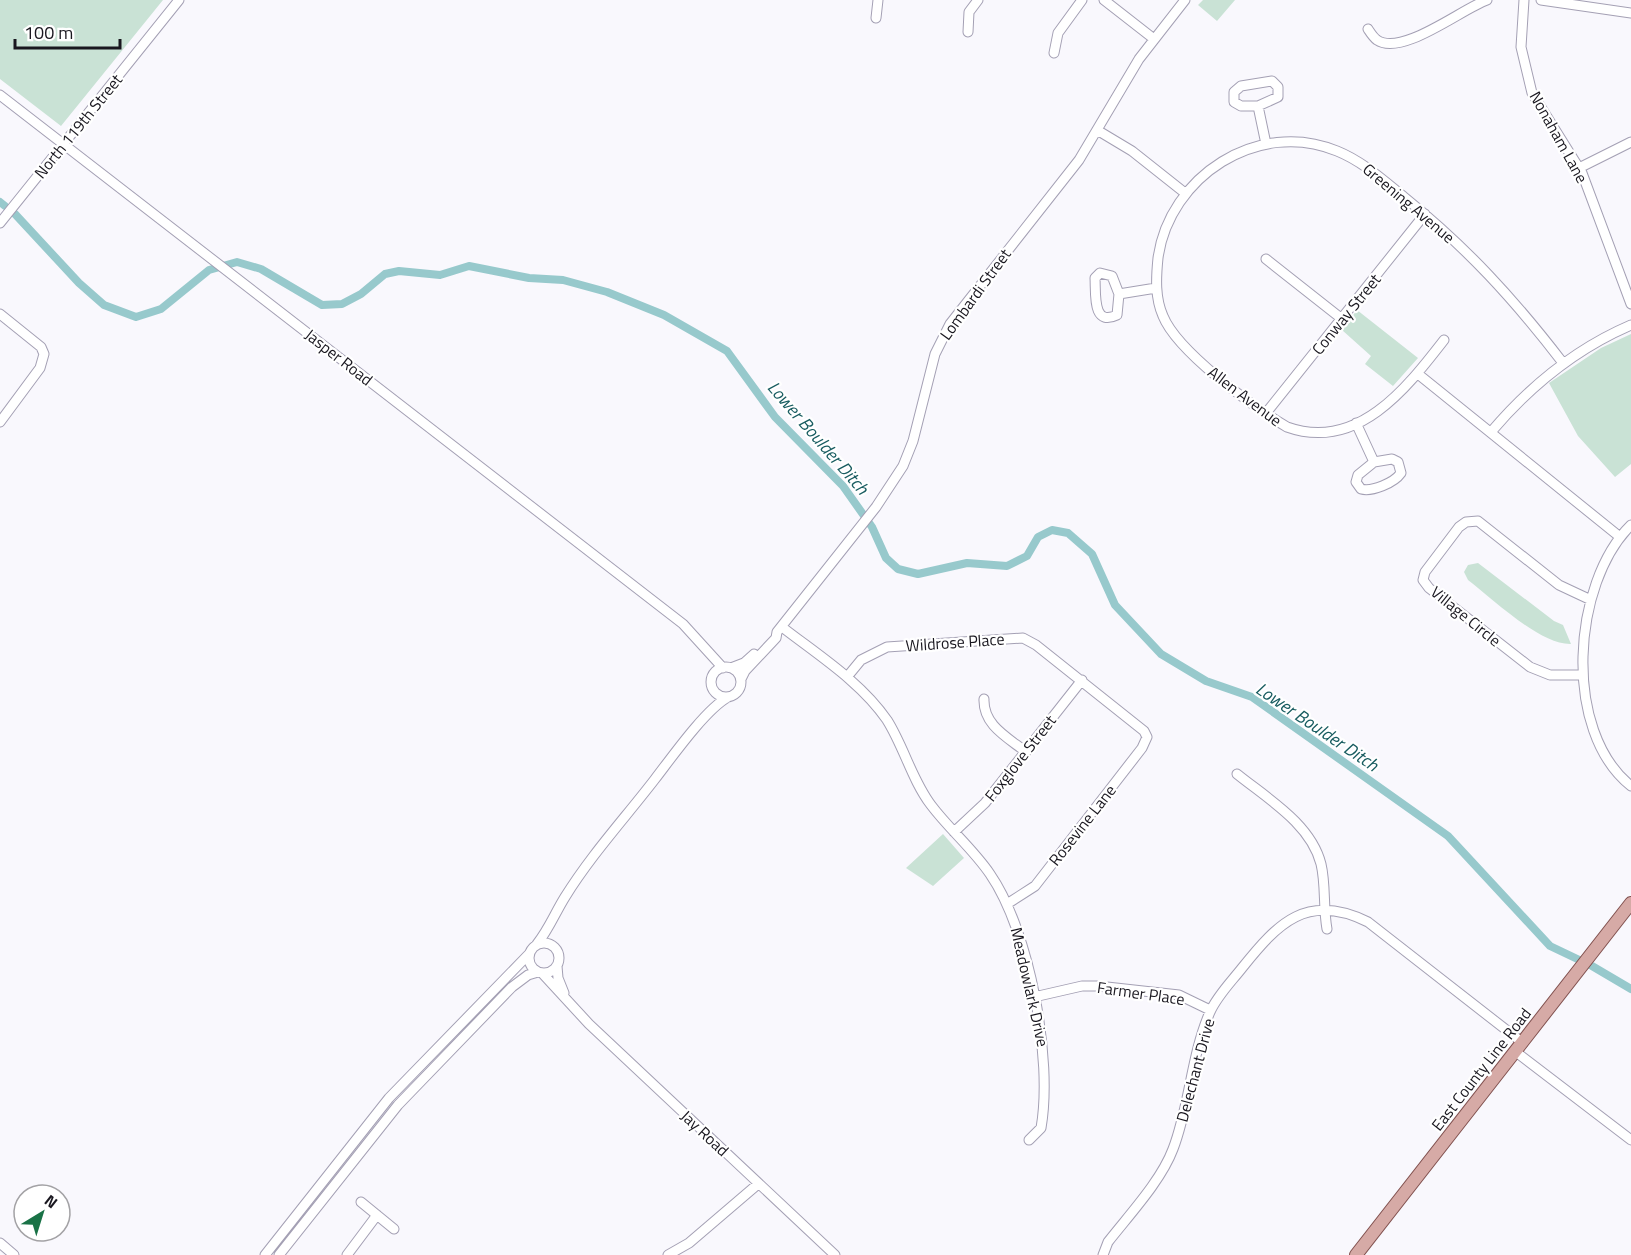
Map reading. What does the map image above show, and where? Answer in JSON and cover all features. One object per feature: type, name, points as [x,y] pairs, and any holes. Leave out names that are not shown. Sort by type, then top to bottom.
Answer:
[{"type":"main road","name":"East County Line Road","points":[[1356,1255],[1631,903]]},
{"type":"street","name":"North 119th Street","points":[[0,223],[179,0]]},
{"type":"street","points":[[876,18],[878,0]]},
{"type":"street","points":[[968,32],[969,12],[978,0]]},
{"type":"street","points":[[1054,53],[1058,33],[1082,0]]},
{"type":"street","points":[[1104,0],[1154,39]]},
{"type":"street","name":"Lombardi Street","points":[[741,679],[745,671],[776,638],[895,481],[910,452],[930,371],[941,339],[962,308],[1078,160],[1130,73],[1185,0]]},
{"type":"street","points":[[1368,29],[1377,40],[1388,43],[1404,41],[1419,36],[1488,0]]},
{"type":"street","name":"Nonaham Lane","points":[[1524,0],[1521,47],[1532,93],[1580,168],[1631,304]]},
{"type":"street","points":[[1541,0],[1631,13]]},
{"type":"street","points":[[1272,81],[1278,87],[1278,97],[1258,106],[1241,106],[1234,102],[1234,92],[1241,86],[1272,81]]},
{"type":"street","name":"Jasper Road","points":[[0,95],[217,261],[693,633],[727,668]]},
{"type":"street","points":[[1258,106],[1266,144]]},
{"type":"street","points":[[1097,130],[1132,151],[1185,193]]},
{"type":"street","points":[[1580,168],[1631,142]]},
{"type":"street","name":"Greening Avenue","points":[[1185,193],[1201,176],[1222,161],[1266,144],[1308,143],[1337,151],[1359,162],[1425,214],[1507,291],[1563,363]]},
{"type":"street","name":"Allen Avenue","points":[[1185,193],[1169,218],[1160,247],[1156,288],[1163,316],[1179,342],[1190,354],[1287,427],[1300,432],[1323,433],[1356,423],[1388,406],[1418,374],[1444,340]]},
{"type":"street","name":"Conway Street","points":[[1266,413],[1425,214]]},
{"type":"street","points":[[1266,260],[1342,320]]},
{"type":"street","points":[[1100,273],[1112,276],[1119,294],[1117,315],[1110,319],[1102,317],[1098,313],[1095,278],[1100,273]]},
{"type":"street","points":[[1119,294],[1156,288]]},
{"type":"street","points":[[0,314],[40,347],[44,354],[40,368],[0,422]]},
{"type":"street","points":[[1491,432],[1535,386],[1563,363],[1631,325]]},
{"type":"street","points":[[1418,374],[1620,537]]},
{"type":"street","points":[[1356,423],[1374,462]]},
{"type":"street","points":[[1392,459],[1398,462],[1401,473],[1397,478],[1368,491],[1361,489],[1356,482],[1358,475],[1374,462],[1392,459]]},
{"type":"street","name":"Village Circle","points":[[1583,675],[1550,675],[1530,667],[1429,588],[1423,580],[1425,572],[1459,527],[1466,522],[1478,521],[1559,585],[1592,600]]},
{"type":"street","points":[[1631,525],[1620,537],[1608,557],[1592,600],[1584,634],[1583,675],[1588,712],[1598,739],[1611,764],[1631,786]]},
{"type":"street","name":"Jasper Road","points":[[677,621],[709,660],[712,682]]},
{"type":"street","name":"Lombardi Street","points":[[727,668],[747,661],[772,634],[780,630]]},
{"type":"street","name":"Meadowlark Drive","points":[[780,630],[847,677],[872,700],[888,722],[930,804],[990,873],[1007,904],[1018,929],[1045,1053],[1041,1128],[1029,1140]]},
{"type":"street","name":"Wildrose Place","points":[[847,677],[861,660],[887,647],[1006,637],[1023,638],[1036,645],[1140,726],[1147,737]]},
{"type":"street","points":[[265,1255],[418,1066],[529,954],[555,918],[565,896],[691,733],[713,708],[739,691],[741,679],[737,672],[727,668],[716,671],[710,700],[691,733]]},
{"type":"street","name":"Foxglove Street","points":[[954,832],[985,803],[1082,680]]},
{"type":"street","points":[[712,682],[717,694],[728,698]]},
{"type":"street","points":[[984,699],[983,710],[987,719],[1026,752]]},
{"type":"street","name":"Rosevine Lane","points":[[1007,904],[1035,886],[1142,748],[1147,737]]},
{"type":"street","points":[[1237,774],[1299,826],[1312,841],[1323,878],[1327,929]]},
{"type":"street","name":"Delechant Drive","points":[[1103,1255],[1108,1242],[1173,1151],[1210,1010],[1275,928],[1295,917],[1324,910],[1347,913],[1368,922],[1631,1140]]},
{"type":"street","points":[[279,1255],[398,1105],[434,1066],[512,987],[528,975],[550,971],[557,966],[559,958],[554,935],[555,918]]},
{"type":"street","points":[[537,944],[546,943],[556,950]]},
{"type":"street","points":[[529,954],[529,963],[540,972]]},
{"type":"street","name":"Jay Road","points":[[557,966],[559,984],[576,1010]]},
{"type":"street","name":"Jay Road","points":[[540,972],[576,1010],[835,1255]]},
{"type":"street","name":"Farmer Place","points":[[1034,997],[1082,986],[1098,986],[1179,995],[1210,1010]]},
{"type":"street","points":[[341,1160],[349,1166]]},
{"type":"street","points":[[668,1255],[689,1243],[758,1184]]},
{"type":"street","points":[[361,1202],[394,1229]]},
{"type":"street","points":[[347,1255],[377,1215]]},
{"type":"street","points":[[0,1244],[14,1255]]},
{"type":"green space","points":[[0,0],[163,0],[61,126],[0,79]]},
{"type":"green space","points":[[1203,0],[1235,0],[1217,21],[1198,5]]},
{"type":"green space","points":[[1357,310],[1418,358],[1393,386],[1365,364],[1371,356],[1342,330]]},
{"type":"green space","points":[[1631,334],[1631,464],[1615,477],[1578,436],[1549,383],[1601,348]]},
{"type":"green space","points":[[1478,563],[1554,621],[1563,625],[1571,644],[1545,637],[1531,629],[1468,580],[1464,572],[1468,565]]},
{"type":"green space","points":[[943,834],[964,858],[933,886],[906,868]]},
{"type":"waterway","name":"Lower Boulder Ditch","points":[[0,202],[5,206]]},
{"type":"waterway","name":"Lower Boulder Ditch","points":[[15,214],[79,283],[104,305],[136,317],[161,309],[209,270],[237,262],[261,269],[322,305],[342,304],[361,294],[385,274],[399,271],[440,275],[469,266],[529,278],[563,280],[607,292],[664,315],[727,351],[775,417],[843,486],[872,527],[886,558],[898,569],[918,574],[967,563],[1007,566],[1027,556],[1038,537],[1052,530],[1068,533],[1092,554],[1115,605],[1161,654],[1206,681],[1252,697],[1448,836],[1550,946],[1592,966],[1631,989]]}]
